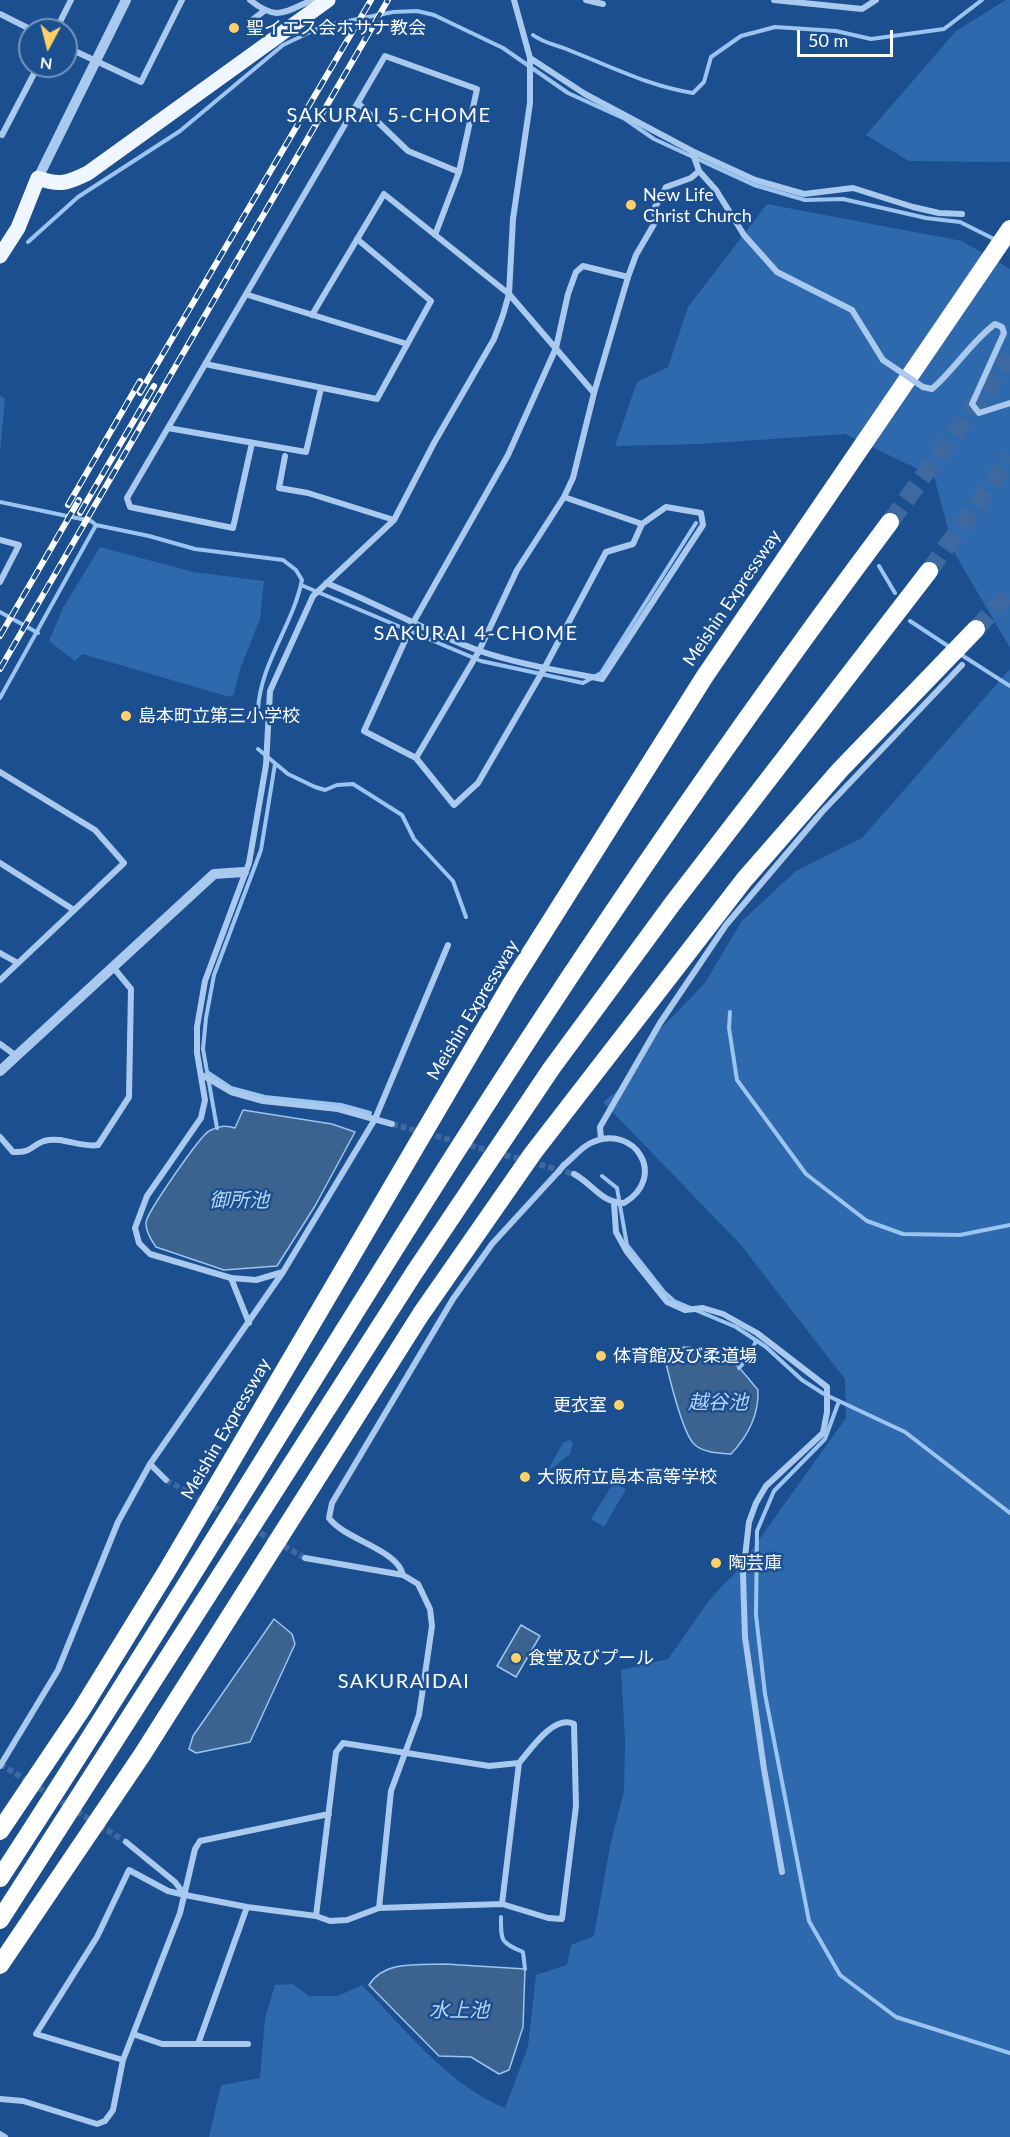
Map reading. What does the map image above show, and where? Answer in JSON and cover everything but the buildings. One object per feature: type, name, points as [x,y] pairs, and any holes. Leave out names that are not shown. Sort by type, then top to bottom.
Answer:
[{"type":"highway","name":"Meishin Expressway","points":[[0,1831],[82,1709],[168,1569],[511,984],[705,676],[965,291],[1010,229]]},
{"type":"highway","points":[[0,1878],[102,1721],[413,1221],[600,932],[727,748],[890,522]]},
{"type":"highway","points":[[0,1920],[414,1273],[551,1069],[681,894],[929,571]]},
{"type":"highway","points":[[0,1965],[142,1755],[421,1314],[533,1153],[744,880],[840,770],[972,633]]},
{"type":"main road","points":[[2,250],[18,228],[38,178],[54,184],[66,184],[88,173],[323,0]]},
{"type":"street","points":[[62,18],[71,0]]},
{"type":"street","points":[[38,178],[126,0]]},
{"type":"street","points":[[78,52],[141,82],[182,0]]},
{"type":"street","points":[[250,0],[264,11],[276,15],[323,0]]},
{"type":"street","points":[[283,1272],[256,1280],[231,1278],[150,1254],[139,1243],[135,1228],[147,1196],[201,1118],[205,1100],[203,1075],[197,1053],[197,1027],[205,981],[249,863],[266,765],[270,691],[313,596],[394,520],[434,443],[495,339],[508,294],[512,230],[530,103],[530,61],[514,0]]},
{"type":"street","points":[[586,0],[603,4]]},
{"type":"street","points":[[774,0],[833,3],[862,9],[876,0]]},
{"type":"street","points":[[251,21],[264,11]]},
{"type":"street","points":[[0,14],[18,23]]},
{"type":"street","points":[[252,443],[233,528],[130,507],[127,498],[248,295],[385,56],[477,89],[459,172],[435,235]]},
{"type":"street","points":[[530,61],[585,94],[692,152],[755,180],[804,194],[853,188],[913,207],[939,213],[962,214]]},
{"type":"street","points":[[0,134],[2,135],[32,78]]},
{"type":"street","points":[[358,103],[408,151],[459,172]]},
{"type":"street","points":[[692,152],[699,171],[716,190],[744,235],[777,272],[852,310],[883,360],[923,387],[932,389],[984,332],[995,324],[1002,327],[1004,333],[972,404],[979,413],[1010,403]]},
{"type":"street","points":[[416,758],[478,652],[517,570],[564,497],[573,478],[594,393],[628,277],[636,255],[657,219],[652,211],[666,187],[691,178],[699,171]]},
{"type":"street","points":[[312,315],[384,194],[508,294],[594,393]]},
{"type":"street","points":[[205,364],[377,399],[431,302],[357,238]]},
{"type":"street","points":[[323,585],[413,624],[478,652],[544,668],[602,679],[703,525],[701,513],[666,507],[642,524],[633,544],[606,552],[544,668],[539,678],[478,783],[454,805],[416,758],[364,731],[413,624],[508,455],[556,348],[568,294],[576,272],[583,266],[628,277]]},
{"type":"street","points":[[248,295],[407,344]]},
{"type":"street","points":[[168,428],[306,452],[321,388]]},
{"type":"street","points":[[285,456],[279,488],[308,493],[394,520]]},
{"type":"street","points":[[564,497],[642,524]]},
{"type":"street","points":[[0,540],[19,545],[0,582]]},
{"type":"street","points":[[601,1139],[600,1127],[660,1023],[726,926],[822,812],[962,664]]},
{"type":"street","points":[[0,772],[95,830],[124,863],[16,962],[0,980]]},
{"type":"street","points":[[0,863],[74,910]]},
{"type":"street","points":[[0,1071],[214,874],[244,872]]},
{"type":"street","points":[[0,1766],[58,1670],[118,1522],[150,1464],[283,1272],[379,1110],[448,945]]},
{"type":"street","points":[[0,953],[16,962]]},
{"type":"street","points":[[0,1137],[13,1152],[20,1153],[27,1153],[44,1142],[57,1140],[74,1142],[85,1147],[98,1145],[129,1097],[131,989],[113,966]]},
{"type":"street","points":[[0,1044],[15,1055]]},
{"type":"street","points":[[203,1075],[231,1092],[263,1101],[338,1109],[392,1124]]},
{"type":"street","points":[[403,1575],[402,1568],[386,1555],[336,1527],[329,1518],[332,1503],[453,1299],[492,1244],[561,1168],[591,1142],[601,1139],[619,1139],[631,1145],[644,1159],[646,1173],[641,1188],[624,1203],[605,1200],[588,1182],[574,1174]]},
{"type":"street","points":[[614,1203],[616,1232],[627,1252],[667,1302],[687,1310],[700,1309],[723,1314],[757,1333],[827,1387],[823,1433],[766,1486],[756,1503],[749,1522],[743,1574],[745,1637],[782,1872]]},
{"type":"street","points":[[231,1278],[249,1323]]},
{"type":"street","points":[[150,1464],[166,1480]]},
{"type":"street","points":[[305,1558],[403,1575],[418,1584],[425,1595],[432,1626],[419,1714],[392,1791],[379,1908]]},
{"type":"street","points":[[123,2060],[36,2034],[97,1937],[129,1870],[168,1890],[185,1895],[247,1907],[316,1916],[330,1921],[347,1920],[379,1908],[502,1904],[548,1918],[562,1919],[576,1806],[574,1724],[568,1721],[557,1723],[519,1763],[502,1904]]},
{"type":"street","points":[[316,1916],[336,1752],[343,1743],[489,1766],[519,1763]]},
{"type":"street","points":[[0,2099],[23,2101],[97,2124],[105,2121],[112,2110],[123,2060],[185,1895],[195,1849],[200,1841],[329,1814]]},
{"type":"street","points":[[126,1842],[175,1881],[185,1895]]},
{"type":"street","points":[[198,2044],[247,1907]]},
{"type":"street","points":[[133,2034],[162,2044],[248,2044]]},
{"type":"street","points":[[0,2133],[5,2137]]},
{"type":"shaded area","points":[[1006,0],[1010,0],[1010,162],[909,161],[866,135],[956,31]]},
{"type":"shaded area","points":[[767,204],[962,241],[1010,269],[1010,648],[955,554],[934,477],[845,434],[699,444],[615,446],[637,382],[668,367],[688,307]]},
{"type":"shaded area","points":[[0,395],[5,399],[0,453]]},
{"type":"shaded area","points":[[100,547],[193,572],[264,581],[260,619],[240,669],[234,694],[230,697],[82,654],[75,661],[49,641],[63,608]]},
{"type":"shaded area","points":[[1010,669],[1010,2137],[209,2137],[221,2085],[260,2078],[265,2018],[275,1985],[293,1984],[309,1996],[338,1996],[362,1985],[446,2070],[484,2098],[505,2108],[528,2047],[536,1975],[567,1965],[571,1945],[594,1936],[610,1846],[624,1791],[625,1740],[621,1670],[668,1659],[707,1604],[733,1576],[846,1418],[845,1379],[740,1244],[603,1102],[618,1090],[648,1042],[705,983],[741,922],[796,871],[862,838]]},
{"type":"shaded area","points":[[569,1440],[573,1443],[570,1454],[546,1473],[563,1443]]},
{"type":"shaded area","points":[[614,1482],[626,1489],[604,1527],[591,1519]]},
{"type":"water","name":"御所池","points":[[243,1110],[332,1124],[355,1132],[315,1206],[277,1266],[224,1270],[156,1247],[146,1225],[155,1204],[204,1136],[219,1127],[235,1128]]},
{"type":"water","name":"越谷池","points":[[684,1347],[719,1353],[742,1370],[758,1390],[757,1408],[751,1424],[743,1440],[731,1454],[711,1452],[698,1447],[685,1428],[665,1359],[669,1352]]},
{"type":"water","points":[[274,1619],[292,1634],[295,1644],[250,1742],[196,1753],[189,1749],[193,1736]]},
{"type":"water","points":[[521,1625],[540,1636],[516,1677],[497,1666]]},
{"type":"water","name":"水上池","points":[[414,1964],[525,1969],[523,2027],[509,2070],[499,2074],[471,2057],[439,2056],[369,1985],[384,1971],[393,1968]]},
{"type":"waterway","points":[[533,35],[646,81],[693,93],[704,82],[711,57],[741,36],[775,27],[836,31],[871,39],[944,29],[982,0]]},
{"type":"waterway","points":[[28,242],[78,197],[180,131],[283,45],[323,26],[393,12],[417,11],[434,15],[503,48],[568,93],[625,119],[654,139],[754,185],[805,200],[843,199],[926,218],[960,222],[996,240]]},
{"type":"waterway","points":[[0,502],[91,521],[96,525],[195,549],[283,560],[296,570],[302,580],[298,597],[264,677],[258,710]]},
{"type":"waterway","points":[[301,585],[481,661],[583,683],[601,673],[696,523]]},
{"type":"waterway","points":[[0,698],[96,525]]},
{"type":"waterway","points":[[879,566],[895,593]]},
{"type":"waterway","points":[[0,612],[38,633]]},
{"type":"waterway","points":[[910,621],[951,648]]},
{"type":"waterway","points":[[960,654],[1010,686]]},
{"type":"waterway","points":[[258,749],[288,774],[315,787],[325,790],[337,785],[353,784],[402,815],[414,839],[453,881],[466,917]]},
{"type":"waterway","points":[[217,1128],[203,1049],[206,1018],[214,975],[261,850],[275,764]]},
{"type":"waterway","points":[[730,1012],[729,1028],[737,1080],[806,1174],[867,1221],[903,1234],[960,1235],[1010,1225]]},
{"type":"waterway","points":[[207,1072],[231,1088],[265,1097],[341,1105],[370,1113]]},
{"type":"waterway","points":[[602,1176],[617,1188],[627,1245],[664,1292],[674,1301],[736,1327],[766,1347],[802,1380],[824,1394],[905,1432],[1010,1513]]},
{"type":"waterway","points":[[739,1368],[748,1358],[756,1341]]},
{"type":"waterway","points":[[839,1401],[825,1439],[774,1491],[757,1531],[756,1615],[765,1694],[809,1921],[840,1975],[896,2017],[1010,2053]]},
{"type":"waterway","points":[[501,1917],[503,1940],[523,1952],[525,1969]]},
{"type":"tunnel","points":[[890,522],[1010,357]]},
{"type":"tunnel","points":[[929,571],[1010,458]]},
{"type":"tunnel","points":[[976,629],[1010,592]]},
{"type":"tunnel","points":[[392,1124],[574,1174]]},
{"type":"tunnel","points":[[166,1480],[305,1558]]},
{"type":"tunnel","points":[[0,1764],[126,1842]]},
{"type":"railway","points":[[140,393],[371,0]]},
{"type":"railway","points":[[0,669],[388,0]]},
{"type":"railway","points":[[68,505],[140,381]]},
{"type":"railway","points":[[80,513],[154,386]]},
{"type":"railway","points":[[0,636],[79,500]]},
{"type":"place","name":"聖イエス会ホサナ教会","points":[[234,28]]},
{"type":"place","name":"New Life Christ Church","points":[[631,205]]},
{"type":"place","name":"島本町立第三小学校","points":[[126,716]]},
{"type":"place","name":"体育館及び柔道場","points":[[601,1356]]},
{"type":"place","name":"更衣室","points":[[619,1405]]},
{"type":"place","name":"大阪府立島本高等学校","points":[[525,1477]]},
{"type":"place","name":"陶芸庫","points":[[716,1563]]},
{"type":"place","name":"食堂及びプール","points":[[516,1658]]},
{"type":"district","name":"SAKURAI 5-CHOME","points":[[389,116]]},
{"type":"district","name":"SAKURAI 4-CHOME","points":[[476,634]]},
{"type":"district","name":"SAKURAIDAI","points":[[404,1682]]}]
